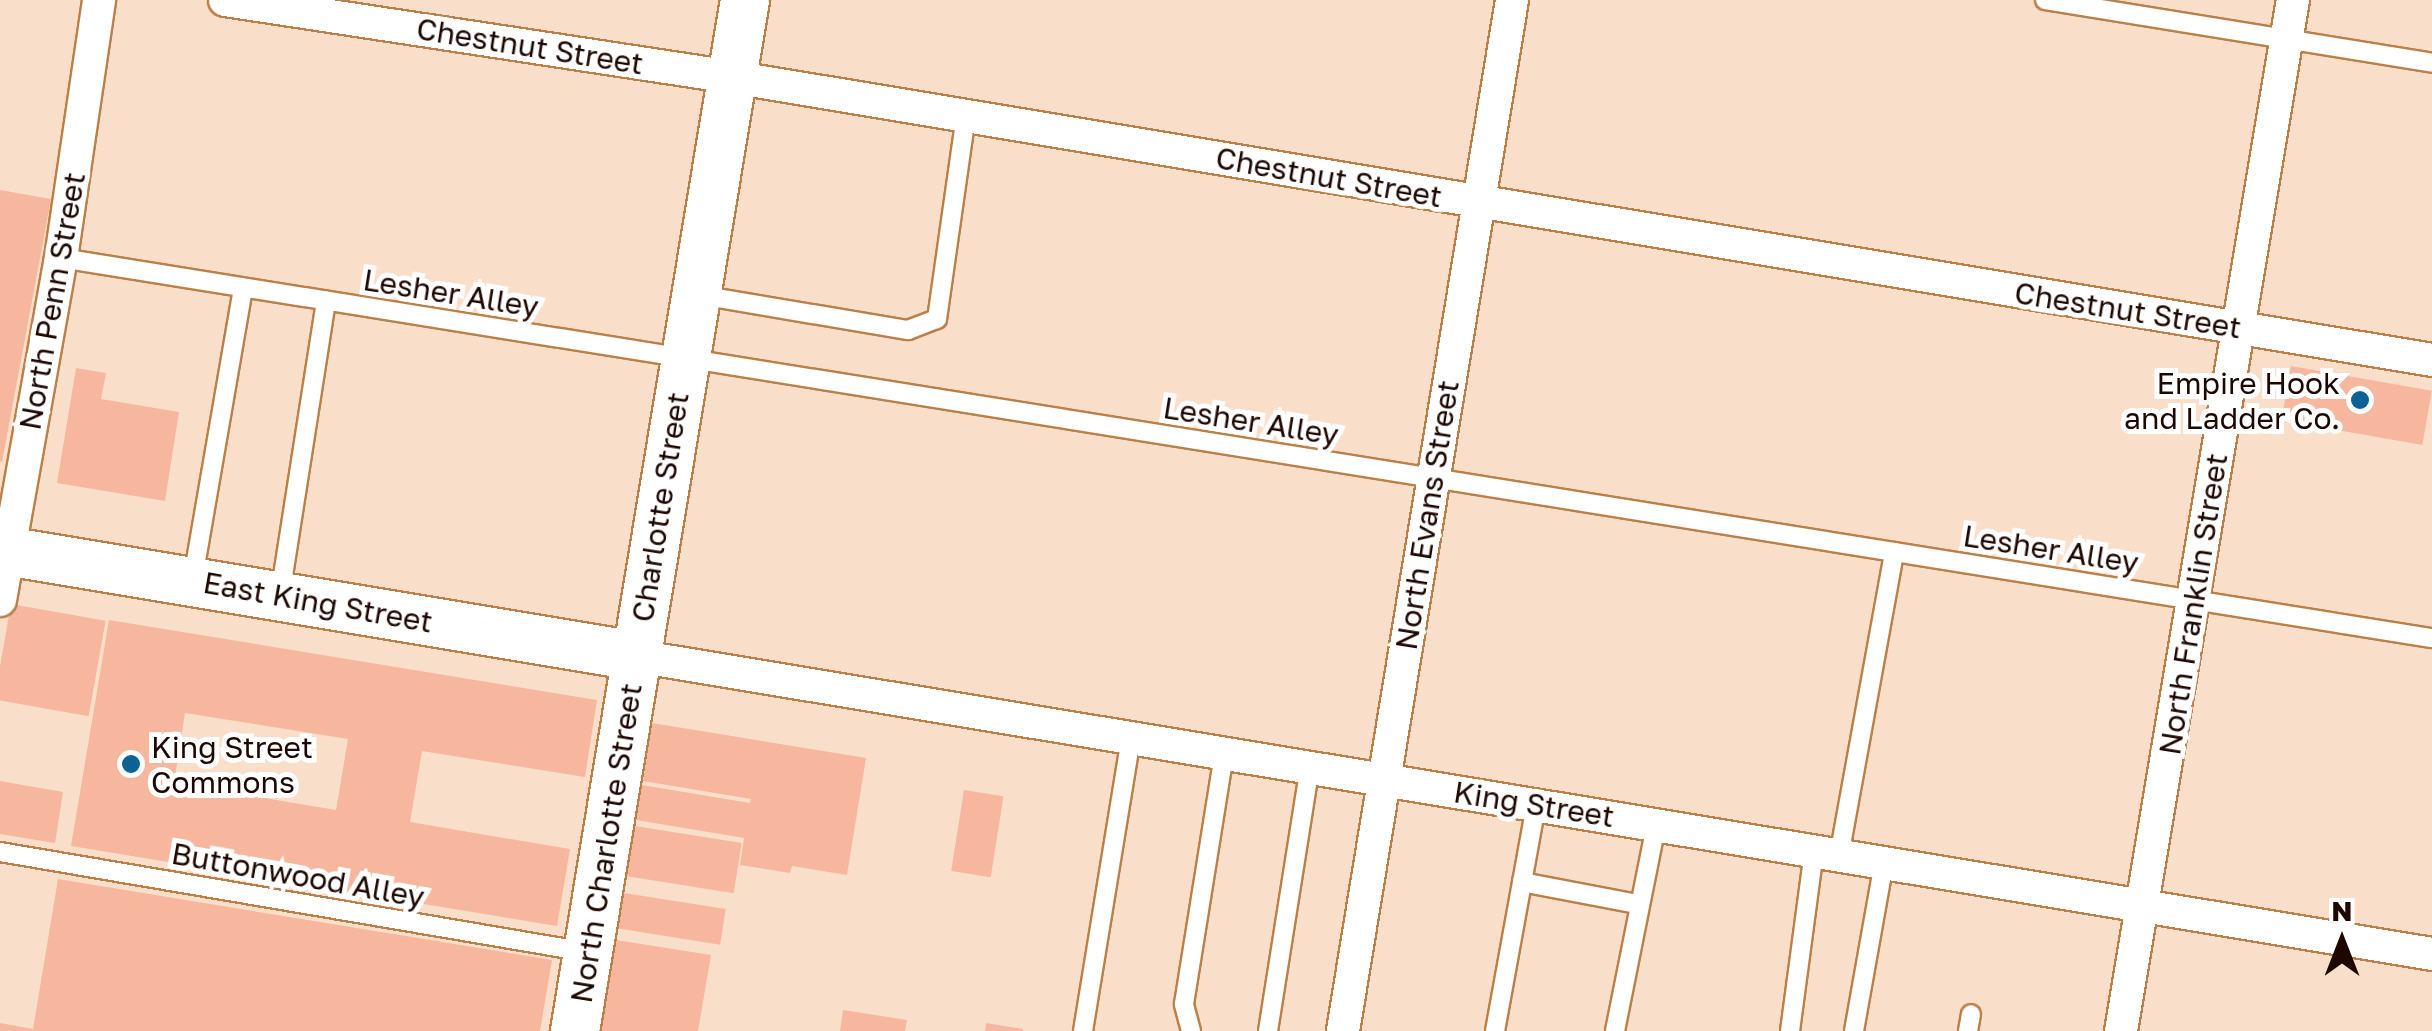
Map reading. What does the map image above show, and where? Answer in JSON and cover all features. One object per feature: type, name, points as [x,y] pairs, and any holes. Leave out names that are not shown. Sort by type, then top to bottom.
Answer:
[{"type":"main road","points":[[684,358],[745,0]]},
{"type":"main road","name":"Charlotte Street","points":[[636,656],[684,358]]},
{"type":"main road","name":"East King Street","points":[[4,550],[636,656]]},
{"type":"main road","name":"North Charlotte Street","points":[[576,1031],[636,656]]},
{"type":"street","name":"North Penn Street","points":[[0,600],[4,550],[61,258],[98,0]]},
{"type":"street","name":"Chestnut Street","points":[[225,0],[732,77],[2432,360]]},
{"type":"street","name":"North Evans Street","points":[[1343,1031],[1512,0]]},
{"type":"street","name":"North Franklin Street","points":[[2121,1031],[2293,0]]},
{"type":"street","name":"King Street","points":[[636,656],[2432,954]]},
{"type":"lane","points":[[2045,0],[2432,62]]},
{"type":"lane","points":[[695,294],[908,330],[937,320],[966,116]]},
{"type":"lane","name":"Lesher Alley","points":[[61,258],[2432,638]]},
{"type":"lane","points":[[192,581],[243,288]]},
{"type":"lane","points":[[280,596],[326,301]]},
{"type":"lane","points":[[1790,1031],[1894,552]]},
{"type":"lane","points":[[1083,1031],[1132,738]]},
{"type":"lane","points":[[1191,1031],[1184,1004],[1224,753]]},
{"type":"lane","points":[[1268,1031],[1310,767]]},
{"type":"lane","points":[[1495,1031],[1536,805]]},
{"type":"lane","points":[[1616,1031],[1656,825]]},
{"type":"lane","name":"Buttonwood Alley","points":[[0,852],[588,953]]},
{"type":"lane","points":[[1854,1031],[1884,863]]},
{"type":"lane","points":[[1522,882],[1638,904]]},
{"type":"building","points":[[0,190],[51,199],[2,462],[0,461]]},
{"type":"building","name":"Empire Hook and Ladder Co.","points":[[2291,366],[2432,391],[2422,445],[2281,420]]},
{"type":"building","points":[[76,368],[106,373],[101,399],[179,412],[165,501],[57,483]]},
{"type":"building","points":[[11,604],[106,621],[89,716],[0,701],[0,666]]},
{"type":"building","name":"King Street Commons","points":[[109,620],[597,700],[585,777],[422,751],[410,822],[570,849],[557,926],[71,846]],"holes":[[[185,713],[348,739],[336,810],[174,783]]]},
{"type":"building","points":[[652,723],[866,758],[847,875],[792,866],[790,873],[740,865],[744,838],[636,820],[642,785],[750,803],[751,799],[643,781]]},
{"type":"building","points":[[0,781],[63,792],[55,843],[0,834]]},
{"type":"building","points":[[964,790],[1004,796],[991,877],[951,871]]},
{"type":"building","points":[[635,826],[742,843],[734,893],[627,876]]},
{"type":"building","points":[[58,879],[552,960],[540,1031],[0,1031],[0,1023],[33,1029]]},
{"type":"building","points":[[624,893],[726,909],[720,945],[618,929]]},
{"type":"building","points":[[616,940],[711,955],[698,1031],[601,1031]]},
{"type":"building","points":[[843,1010],[907,1020],[905,1031],[840,1031]]},
{"type":"building","points":[[986,1023],[1023,1029],[1023,1031],[985,1031]]},
{"type":"place","name":"Empire Hook and Ladder Co.","points":[[2360,400]]},
{"type":"place","name":"King Street Commons","points":[[131,764]]}]
